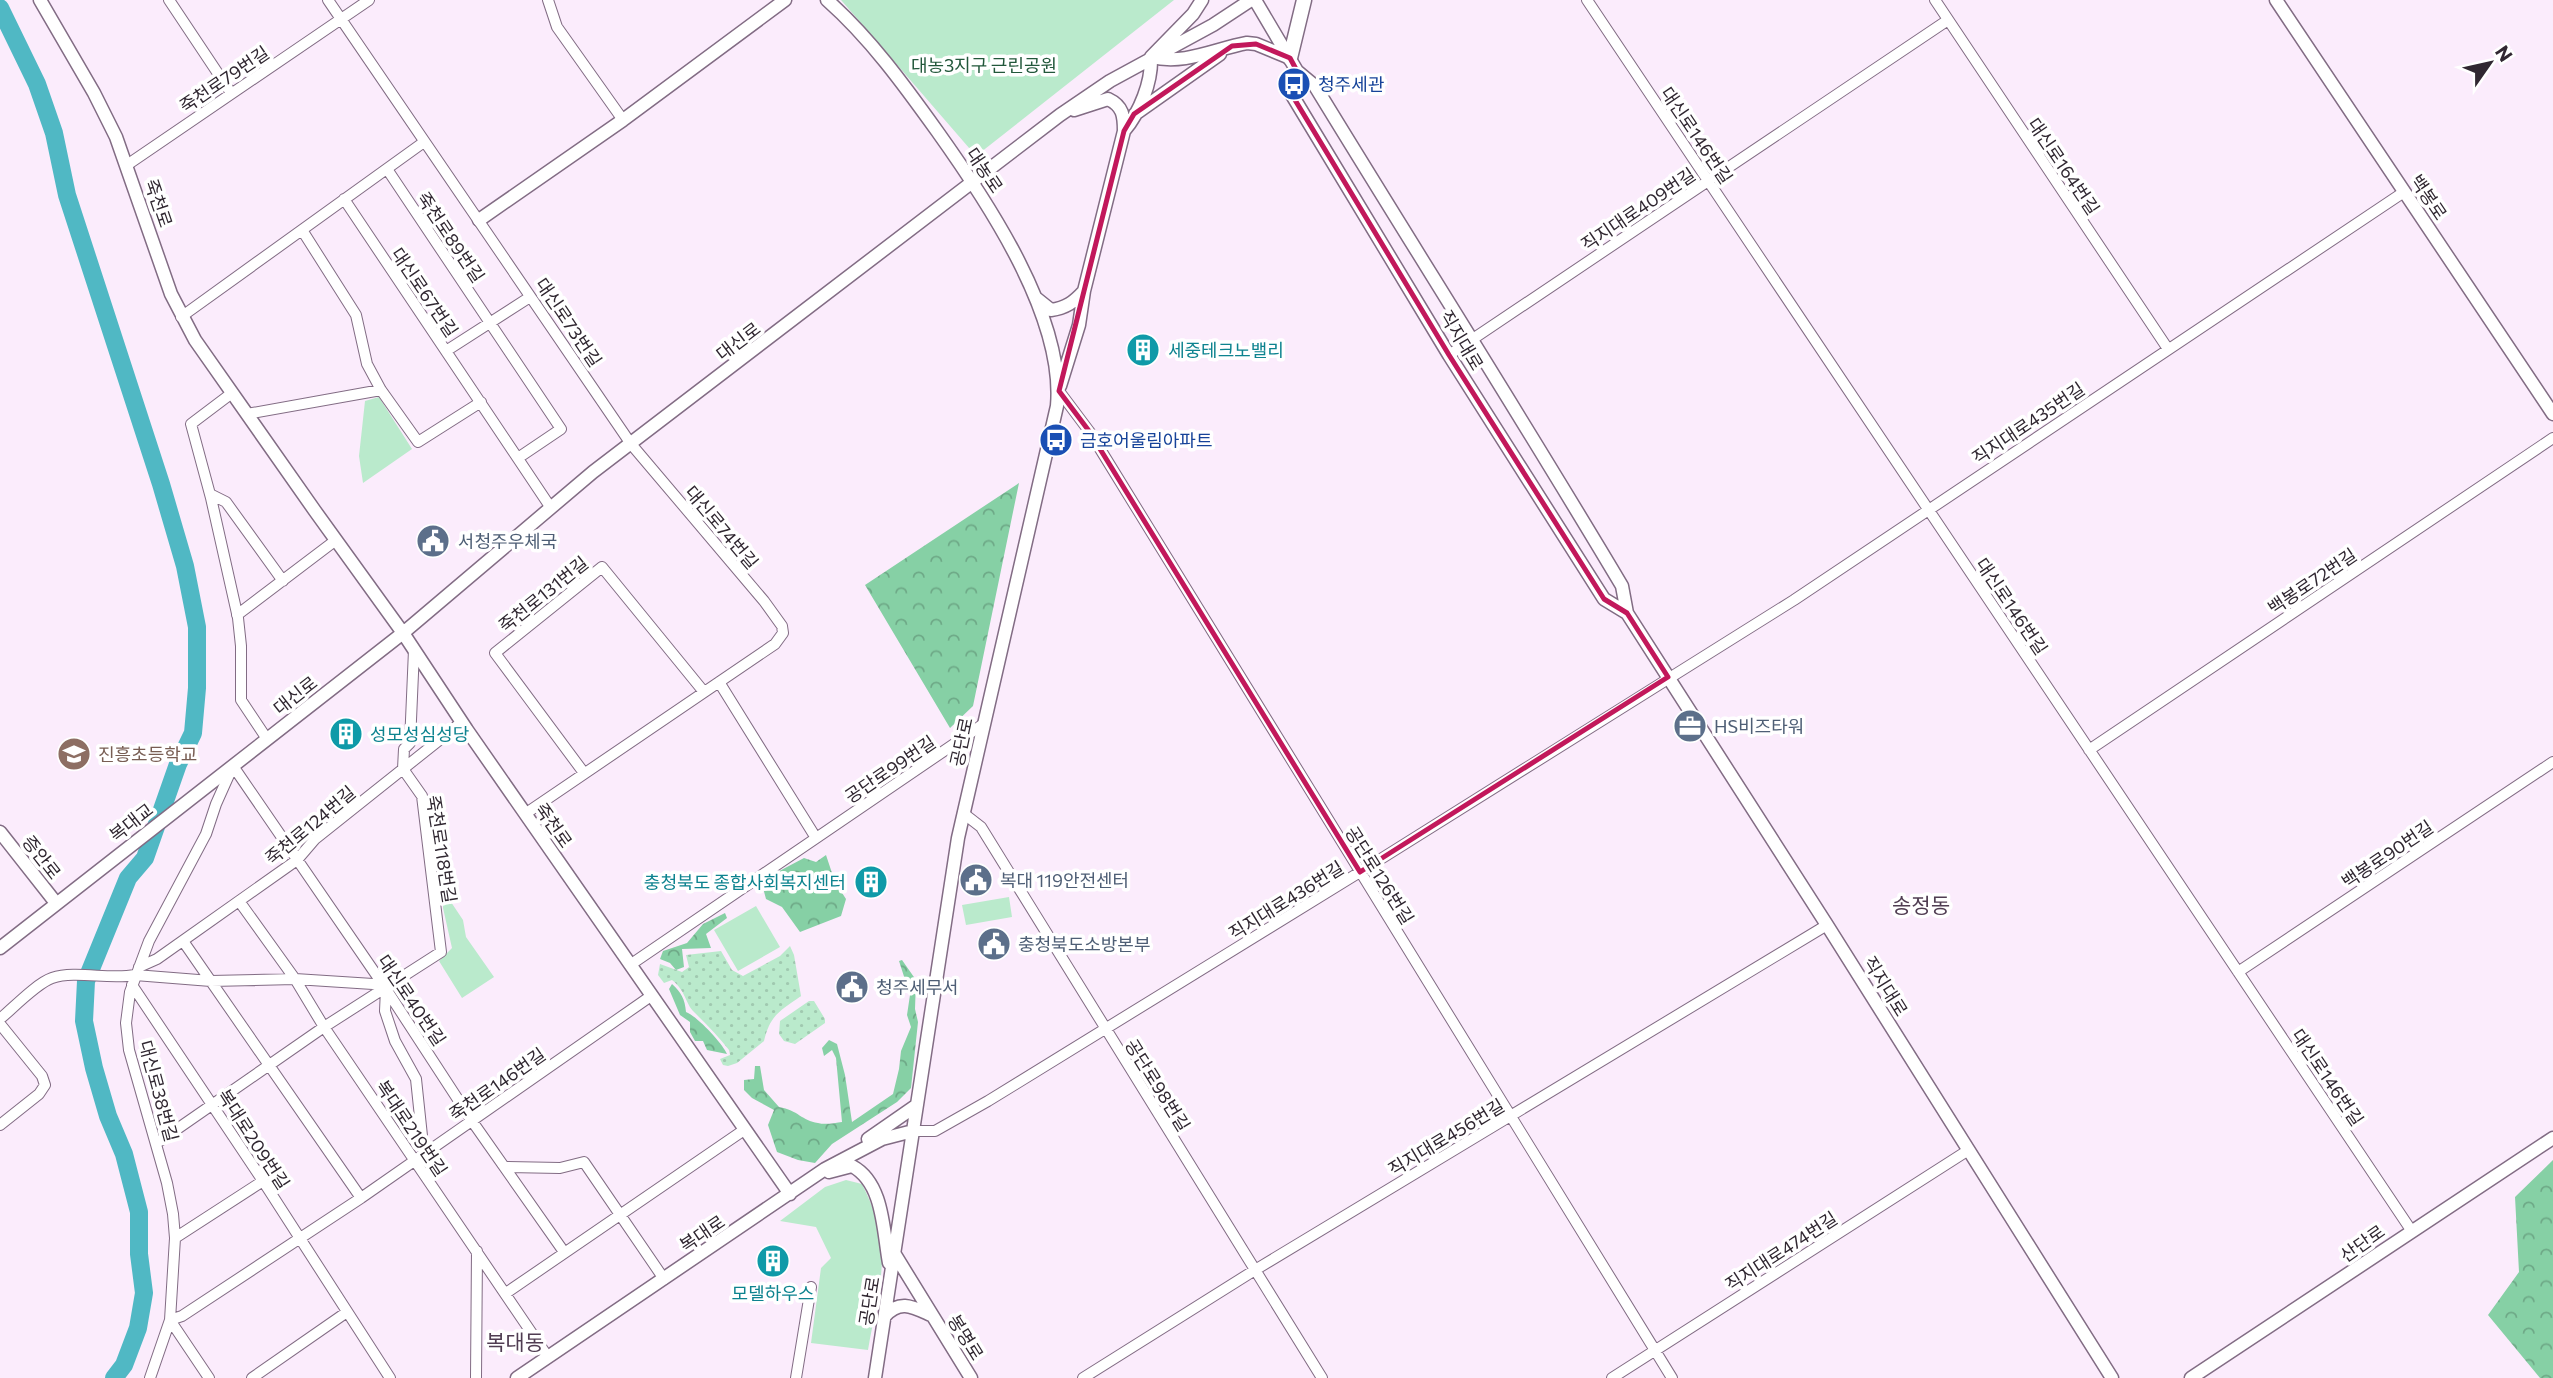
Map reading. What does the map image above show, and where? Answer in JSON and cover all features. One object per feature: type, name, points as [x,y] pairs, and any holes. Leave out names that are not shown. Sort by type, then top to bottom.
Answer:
[{"type":"main road","points":[[1294,64],[1304,0]]},
{"type":"street","name":"죽천로","points":[[40,0],[94,93],[127,165],[181,317],[336,541],[404,633],[525,814],[790,1194]]},
{"type":"street","points":[[169,0],[231,93]]},
{"type":"street","name":"대신로73번길","points":[[327,0],[631,444]]},
{"type":"street","name":"죽천로79번길","points":[[127,165],[369,0]]},
{"type":"street","points":[[548,0],[557,27],[623,120]]},
{"type":"street","points":[[479,220],[623,120],[785,0]]},
{"type":"street","name":"대농로","points":[[827,0],[872,46],[974,183],[1019,262],[1033,295],[1052,347],[1059,391]]},
{"type":"street","points":[[1124,131],[1135,114],[1152,73],[1151,57],[1194,14],[1202,0]]},
{"type":"street","name":"대신로","points":[[230,767],[404,633],[631,444],[1060,115],[1110,81],[1253,0]]},
{"type":"street","name":"직지대로","points":[[1253,0],[1294,64],[1315,86],[1622,586],[1627,613],[2112,1378]]},
{"type":"street","name":"대신로146번길","points":[[1587,0],[2411,1230]]},
{"type":"street","name":"대신로164번길","points":[[1935,0],[2168,349]]},
{"type":"street","name":"백봉로","points":[[2276,0],[2553,414]]},
{"type":"street","name":"직지대로409번길","points":[[1449,355],[1948,20]]},
{"type":"street","points":[[1151,57],[1172,60],[1195,58],[1233,46],[1256,44],[1294,64]]},
{"type":"street","points":[[1135,114],[1233,46]]},
{"type":"street","name":"직지대로","points":[[1294,64],[1292,96],[1449,355],[1604,599],[1627,613]]},
{"type":"street","points":[[1059,391],[1079,325],[1084,291],[1124,131],[1124,115],[1117,103],[1108,99],[1060,115]]},
{"type":"street","points":[[181,317],[424,142]]},
{"type":"street","name":"죽천로89번길","points":[[387,169],[490,322]]},
{"type":"street","name":"직지대로435번길","points":[[1668,677],[1794,600],[2404,192]]},
{"type":"street","name":"대신로67번길","points":[[344,199],[551,508]]},
{"type":"street","points":[[302,230],[356,315],[367,364],[381,390],[418,442],[481,402]]},
{"type":"street","points":[[1033,295],[1051,310],[1063,308],[1075,301],[1084,291]]},
{"type":"street","points":[[446,351],[530,297]]},
{"type":"street","points":[[490,322],[561,429],[518,458]]},
{"type":"street","points":[[247,414],[381,390]]},
{"type":"street","name":"공단로","points":[[875,1378],[963,813],[1059,391]]},
{"type":"street","name":"공단로126번길","points":[[1059,391],[1089,431],[1672,1378]]},
{"type":"street","name":"대신로","points":[[232,393],[191,424],[237,615],[241,646],[241,700],[267,739]]},
{"type":"street","name":"백봉로72번길","points":[[2089,750],[2553,438]]},
{"type":"street","name":"대신로74번길","points":[[631,444],[764,601],[782,626],[783,633],[775,644],[719,682]]},
{"type":"street","points":[[210,494],[226,502],[283,581]]},
{"type":"street","points":[[237,615],[336,541]]},
{"type":"street","name":"죽천로131번길","points":[[584,773],[495,653],[603,567],[704,692]]},
{"type":"street","points":[[403,769],[404,749],[410,743],[414,649]]},
{"type":"street","name":"직지대로436번길","points":[[913,1130],[934,1131],[1105,1030],[1668,677]]},
{"type":"street","points":[[525,814],[719,682],[816,838]]},
{"type":"street","name":"죽천로124번길","points":[[135,976],[297,860],[316,839],[462,722]]},
{"type":"street","name":"공단로99번길","points":[[630,965],[982,725]]},
{"type":"street","name":"백봉로90번길","points":[[2238,972],[2553,762]]},
{"type":"street","name":"대신로40번길","points":[[230,767],[386,989],[472,1121],[564,1252]]},
{"type":"street","name":"복대교","points":[[56,903],[230,767]]},
{"type":"street","name":"대신로38번길","points":[[150,1378],[170,1320],[173,1214],[157,1143],[129,1050],[126,1023],[135,976],[149,941],[206,834],[230,767]]},
{"type":"street","name":"죽천로118번길","points":[[157,1143],[324,1027],[441,952],[422,796],[403,769]]},
{"type":"street","name":"공단로98번길","points":[[963,813],[981,827],[1322,1378]]},
{"type":"street","name":"증안로","points":[[0,832],[56,903]]},
{"type":"street","name":"복대로219번길","points":[[239,901],[295,979],[324,1027],[420,1157],[477,1251],[548,1357]]},
{"type":"street","points":[[0,948],[56,903]]},
{"type":"street","name":"직지대로456번길","points":[[1083,1378],[1255,1270],[1827,925]]},
{"type":"street","points":[[183,941],[361,1198]]},
{"type":"street","points":[[0,1125],[39,1094],[45,1085],[42,1076],[0,1022],[49,979],[62,976],[135,976],[211,981],[295,979],[373,984],[386,989],[385,1012],[395,1041],[416,1079],[420,1157]]},
{"type":"street","name":"복대로209번길","points":[[135,976],[212,1104],[388,1375],[376,1378]]},
{"type":"street","name":"죽천로146번길","points":[[170,1320],[182,1316],[300,1240],[651,996]]},
{"type":"street","points":[[820,1172],[917,1105]]},
{"type":"street","points":[[506,1293],[744,1130]]},
{"type":"street","name":"복대로","points":[[517,1378],[820,1172],[882,1139],[913,1130]]},
{"type":"street","name":"산단로","points":[[2192,1378],[2553,1138]]},
{"type":"street","name":"직지대로474번길","points":[[1612,1378],[1968,1151]]},
{"type":"street","points":[[506,1167],[559,1168],[584,1162],[664,1279]]},
{"type":"street","points":[[820,1172],[852,1166],[870,1180],[878,1204],[891,1275]]},
{"type":"street","points":[[174,1238],[264,1181]]},
{"type":"street","points":[[476,1378],[477,1251]]},
{"type":"street","name":"봉명로","points":[[894,1253],[971,1378]]},
{"type":"street","points":[[796,1378],[811,1287]]},
{"type":"street","points":[[885,1316],[894,1307],[904,1305],[914,1306],[932,1315]]},
{"type":"street","points":[[252,1378],[347,1312]]},
{"type":"street","points":[[170,1320],[209,1378]]},
{"type":"highlighted area","points":[[1256,44],[1290,58],[1297,71],[1292,95],[1449,355],[1604,599],[1627,613],[1668,677],[1360,872],[1089,431],[1059,391],[1124,131],[1134,114],[1232,46]]},
{"type":"green space","name":"대농3지구 근린공원","points":[[841,0],[1174,0],[976,156]]},
{"type":"green space","points":[[379,397],[412,449],[363,483],[359,456],[365,401]]},
{"type":"green space","points":[[1019,483],[973,706],[950,728],[865,585]]},
{"type":"green space","points":[[826,855],[835,882],[846,899],[841,916],[800,932],[782,907],[766,899],[762,884],[768,877],[804,858],[816,862]]},
{"type":"green space","points":[[443,890],[463,920],[466,937],[494,977],[462,998],[439,961],[452,948],[443,908]]},
{"type":"green space","points":[[1009,897],[1012,917],[966,925],[962,905]]},
{"type":"green space","points":[[756,906],[780,947],[738,971],[714,930]]},
{"type":"green space","points":[[725,913],[727,918],[706,934],[711,948],[682,949],[684,967],[676,970],[670,963],[660,959],[663,951],[687,943],[703,924]]},
{"type":"green space","points":[[790,946],[801,996],[773,1019],[764,1041],[737,1063],[723,1065],[720,1059],[730,1055],[729,1050],[691,1008],[677,984],[672,980],[664,983],[658,975],[660,964],[682,972],[689,967],[686,955],[721,951],[732,970],[743,976],[780,956]]},
{"type":"green space","points":[[902,960],[916,980],[915,1009],[918,1022],[911,1088],[897,1102],[832,1144],[815,1163],[777,1152],[768,1125],[774,1110],[752,1098],[744,1090],[744,1080],[754,1079],[755,1066],[760,1066],[764,1090],[779,1107],[813,1122],[842,1122],[836,1058],[832,1050],[824,1056],[822,1048],[829,1040],[837,1044],[852,1122],[893,1094],[901,1051],[911,1027],[907,1015],[910,995],[899,961]]},
{"type":"green space","points":[[672,984],[682,996],[686,1012],[709,1031],[727,1054],[707,1050],[703,1041],[695,1041],[690,1032],[690,1022],[680,1015],[669,989]]},
{"type":"green space","points":[[809,1001],[814,1001],[825,1023],[795,1044],[784,1041],[779,1034],[780,1021]]},
{"type":"green space","points":[[2553,1160],[2553,1378],[2540,1378],[2488,1315],[2519,1272],[2515,1197]]},
{"type":"green space","points":[[846,1180],[862,1184],[881,1238],[881,1280],[868,1350],[811,1343],[821,1268],[831,1258],[816,1227],[780,1221],[825,1187]]},
{"type":"waterway","points":[[0,8],[37,84],[54,133],[67,195],[185,566],[197,627],[197,688],[193,733],[178,764],[145,858],[128,878],[86,981],[84,1021],[94,1068],[108,1116],[124,1154],[139,1212],[139,1254],[144,1293],[138,1328],[124,1365],[114,1378]]},
{"type":"place","name":"청주세관","points":[[1294,84]]},
{"type":"place","name":"세중테크노밸리","points":[[1143,350]]},
{"type":"place","name":"금호어울림아파트","points":[[1056,440]]},
{"type":"place","name":"서청주우체국","points":[[433,541]]},
{"type":"place","name":"HS비즈타워","points":[[1690,726]]},
{"type":"place","name":"성모성심성당","points":[[346,734]]},
{"type":"place","name":"진흥초등학교","points":[[74,754]]},
{"type":"place","name":"복대 119안전센터","points":[[976,880]]},
{"type":"place","name":"충청북도 종합사회복지센터","points":[[871,882]]},
{"type":"place","name":"충청북도소방본부","points":[[994,944]]},
{"type":"place","name":"청주세무서","points":[[852,987]]},
{"type":"place","name":"모델하우스","points":[[773,1261]]},
{"type":"district","name":"송정동","points":[[1921,904]]},
{"type":"district","name":"복대동","points":[[515,1341]]}]
